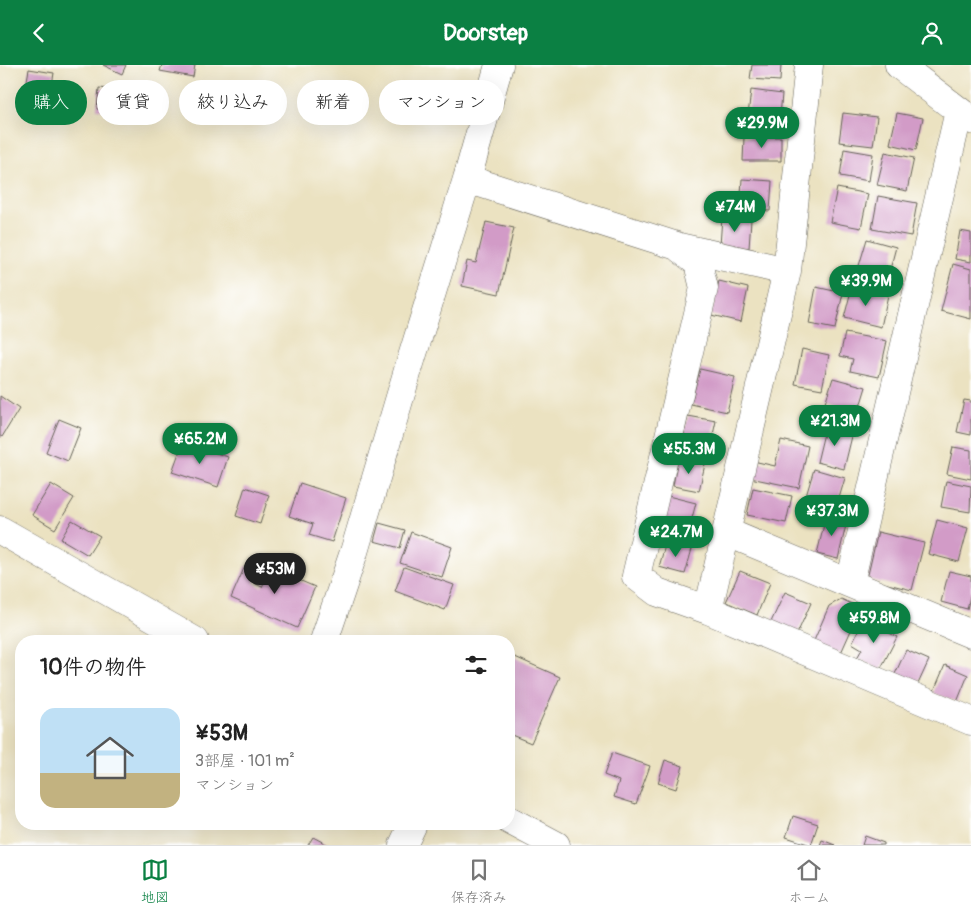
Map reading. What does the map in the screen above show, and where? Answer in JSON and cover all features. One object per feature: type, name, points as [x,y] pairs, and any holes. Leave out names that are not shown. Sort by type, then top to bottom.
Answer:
[{"type":"street","points":[[326,635],[354,552],[467,179],[499,65]]},
{"type":"street","points":[[708,610],[787,271],[809,65]]},
{"type":"street","points":[[850,583],[965,116],[899,65]]},
{"type":"street","points":[[467,179],[677,246],[787,271]]},
{"type":"street","points":[[677,246],[698,263],[704,288],[636,576],[657,592],[708,610],[971,721]]},
{"type":"street","points":[[0,530],[184,635]]},
{"type":"street","points":[[726,532],[971,634]]},
{"type":"street","points":[[515,823],[556,845]]},
{"type":"street","points":[[403,845],[410,830]]},
{"type":"building","points":[[103,65],[126,65],[122,74]]},
{"type":"building","points":[[162,65],[195,65],[193,77],[160,71]]},
{"type":"building","points":[[752,65],[781,65],[780,81],[750,79]]},
{"type":"building","points":[[29,69],[54,73],[53,80],[27,80]]},
{"type":"building","points":[[751,90],[782,94],[779,127],[747,124]]},
{"type":"building","points":[[843,113],[877,117],[873,146],[839,142]]},
{"type":"building","points":[[897,113],[923,118],[916,150],[890,144]]},
{"type":"building","points":[[744,137],[781,137],[781,161],[743,161]]},
{"type":"building","points":[[844,149],[873,154],[869,181],[840,176]]},
{"type":"building","points":[[885,152],[914,158],[907,191],[877,185]]},
{"type":"building","points":[[742,179],[772,181],[770,211],[740,209]]},
{"type":"building","points":[[837,188],[868,194],[861,228],[830,222]]},
{"type":"building","points":[[878,196],[917,203],[911,236],[872,229]]},
{"type":"building","points":[[722,217],[751,220],[749,248],[720,246]]},
{"type":"building","points":[[486,222],[514,228],[499,294],[462,286],[467,261],[476,263]]},
{"type":"building","points":[[960,231],[971,233],[971,262],[955,259]]},
{"type":"building","points":[[867,239],[896,247],[888,277],[858,269]]},
{"type":"building","points":[[953,264],[971,269],[971,319],[941,311]]},
{"type":"building","points":[[719,281],[748,288],[741,322],[711,315]]},
{"type":"building","points":[[816,287],[843,293],[835,329],[809,324]]},
{"type":"building","points":[[852,287],[888,295],[881,327],[844,318]]},
{"type":"building","points":[[845,333],[887,341],[879,377],[850,371],[853,359],[840,356]]},
{"type":"building","points":[[802,349],[829,355],[822,389],[795,384]]},
{"type":"building","points":[[700,369],[735,377],[727,412],[691,404]]},
{"type":"building","points":[[833,378],[866,387],[858,413],[825,403]]},
{"type":"building","points":[[0,396],[19,409],[2,437],[0,436]]},
{"type":"building","points":[[964,400],[971,401],[971,435],[957,432]]},
{"type":"building","points":[[688,416],[716,421],[709,453],[681,447]]},
{"type":"building","points":[[59,419],[81,428],[68,461],[46,452]]},
{"type":"building","points":[[826,425],[853,432],[844,469],[817,462]]},
{"type":"building","points":[[781,440],[808,446],[799,488],[750,478],[753,461],[775,466]]},
{"type":"building","points":[[183,442],[228,457],[218,487],[172,472]]},
{"type":"building","points":[[953,447],[971,450],[971,479],[947,474]]},
{"type":"building","points":[[678,458],[705,464],[699,491],[673,486]]},
{"type":"building","points":[[814,469],[845,478],[837,505],[806,496]]},
{"type":"building","points":[[946,481],[971,486],[970,512],[941,507]]},
{"type":"building","points":[[300,483],[346,498],[332,542],[309,535],[313,524],[289,516]]},
{"type":"building","points":[[51,484],[74,498],[55,529],[32,515]]},
{"type":"building","points":[[245,487],[269,495],[260,524],[236,516]]},
{"type":"building","points":[[753,488],[792,496],[786,523],[747,515]]},
{"type":"building","points":[[668,496],[696,503],[687,537],[659,530]]},
{"type":"building","points":[[826,516],[847,521],[838,559],[817,554]]},
{"type":"building","points":[[72,520],[100,536],[88,555],[61,539]]},
{"type":"building","points":[[937,520],[968,528],[959,562],[928,554]]},
{"type":"building","points":[[379,523],[405,530],[400,548],[374,541]]},
{"type":"building","points":[[411,532],[452,547],[442,577],[400,563]]},
{"type":"building","points":[[878,532],[924,543],[912,590],[867,579]]},
{"type":"building","points":[[666,542],[692,549],[685,574],[659,567]]},
{"type":"building","points":[[245,566],[259,573],[254,583],[262,587],[271,568],[315,587],[297,628],[231,598]]},
{"type":"building","points":[[404,567],[454,585],[445,610],[395,591]]},
{"type":"building","points":[[740,571],[770,583],[757,615],[726,602]]},
{"type":"building","points":[[949,571],[971,576],[971,592],[967,609],[941,602]]},
{"type":"building","points":[[785,592],[811,603],[797,634],[771,622]]},
{"type":"building","points":[[841,599],[861,608],[840,655],[813,643],[829,606]]},
{"type":"building","points":[[864,620],[897,637],[880,670],[857,658],[862,649],[852,643]]},
{"type":"building","points":[[906,650],[929,660],[918,684],[895,674]]},
{"type":"building","points":[[515,657],[560,677],[531,743],[515,736]]},
{"type":"building","points":[[945,665],[968,675],[957,702],[933,693]]},
{"type":"building","points":[[612,753],[650,766],[636,804],[614,797],[619,781],[604,775]]},
{"type":"building","points":[[665,760],[683,766],[676,789],[658,783]]},
{"type":"building","points":[[793,816],[818,824],[811,845],[786,837]]},
{"type":"building","points":[[865,836],[884,843],[884,845],[862,845]]},
{"type":"building","points":[[313,837],[328,845],[308,845]]},
{"type":"building","points":[[822,840],[835,845],[820,845]]}]
